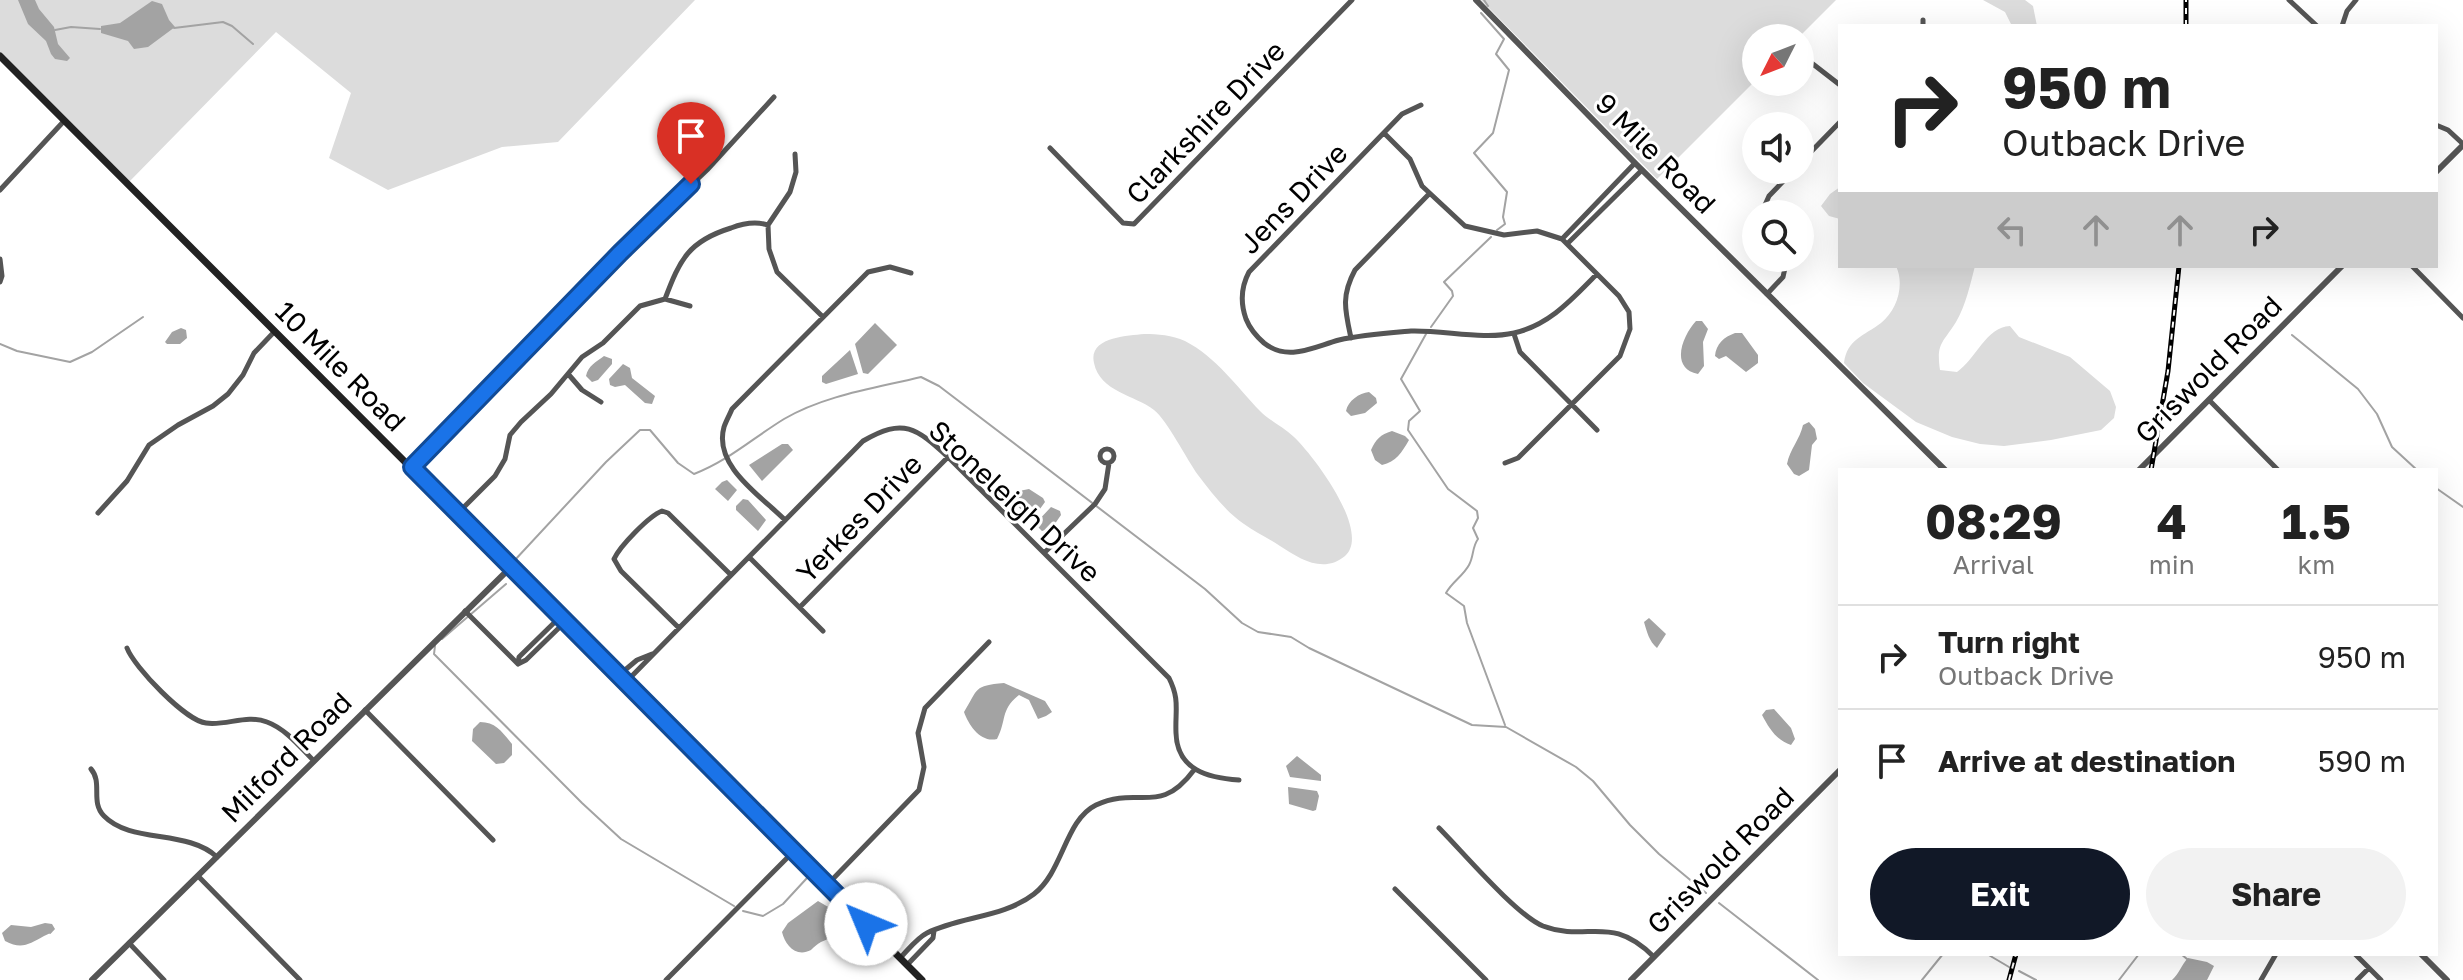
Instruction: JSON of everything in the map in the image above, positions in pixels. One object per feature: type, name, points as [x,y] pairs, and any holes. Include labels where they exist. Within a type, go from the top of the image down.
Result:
[{"type":"main road","name":"10 Mile Road","points":[[0,56],[922,980]]},
{"type":"street","name":"Clarkshire Drive","points":[[1050,148],[1123,223],[1134,224],[1352,0]]},
{"type":"street","name":"9 Mile Road","points":[[1476,0],[1635,163],[1943,468]]},
{"type":"street","points":[[2289,0],[2315,24]]},
{"type":"street","points":[[2343,24],[2347,11],[2356,0]]},
{"type":"street","points":[[1814,65],[1838,83]]},
{"type":"street","points":[[412,467],[620,253],[707,170],[774,97]]},
{"type":"street","name":"Jens Drive","points":[[1421,105],[1402,114],[1249,272],[1243,289],[1244,310],[1250,327],[1274,349],[1295,353],[1351,338],[1411,331],[1514,334]]},
{"type":"street","points":[[0,190],[64,121]]},
{"type":"street","points":[[1814,147],[1838,124]]},
{"type":"street","points":[[2438,126],[2448,130],[2463,145],[2438,170]]},
{"type":"street","points":[[1384,133],[1410,159],[1422,186],[1458,221],[1473,230],[1504,235],[1537,231],[1562,239],[1619,296],[1629,312],[1630,329],[1620,356],[1518,458],[1505,463]]},
{"type":"street","points":[[795,154],[796,172],[790,192],[768,225],[769,249],[777,272],[823,317]]},
{"type":"street","points":[[1562,239],[1635,163]]},
{"type":"street","points":[[1568,243],[1642,170]]},
{"type":"street","points":[[1767,200],[1781,184]]},
{"type":"street","points":[[1351,338],[1344,297],[1355,270],[1429,194]]},
{"type":"street","points":[[665,299],[687,253],[696,244],[706,237],[746,223],[768,225]]},
{"type":"street","points":[[0,259],[0,282]]},
{"type":"street","points":[[785,520],[731,468],[723,447],[723,428],[732,409],[868,272],[890,267],[911,273]]},
{"type":"street","name":"Griswold Road","points":[[2141,468],[2340,268]]},
{"type":"street","points":[[2414,268],[2463,318]]},
{"type":"street","points":[[1767,294],[1785,272]]},
{"type":"street","points":[[1597,274],[1558,313],[1514,334],[1520,352],[1597,430]]},
{"type":"street","points":[[458,513],[495,476],[505,459],[510,435],[569,375],[582,357],[603,343],[640,306],[665,299],[690,306]]},
{"type":"street","points":[[98,513],[127,481],[149,445],[227,395],[243,375],[254,353],[275,331]]},
{"type":"street","points":[[569,375],[582,390],[601,402]]},
{"type":"street","points":[[2209,400],[2276,468]]},
{"type":"street","name":"Stoneleigh Drive","points":[[626,682],[863,441],[880,431],[899,427],[920,432],[948,457],[1169,678],[1176,693],[1178,749],[1194,770]]},
{"type":"street","name":"Yerkes Drive","points":[[800,607],[948,457]]},
{"type":"street","points":[[1044,553],[1095,504],[1105,489],[1109,463]]},
{"type":"street","points":[[679,628],[621,571],[614,559],[653,516],[662,511],[668,513],[731,575]]},
{"type":"street","points":[[749,557],[823,631]]},
{"type":"street","name":"Milford Road","points":[[92,980],[511,567]]},
{"type":"street","points":[[465,611],[518,664],[526,660],[563,619]]},
{"type":"street","points":[[827,885],[919,790],[924,767],[918,733],[925,708],[989,642]]},
{"type":"street","points":[[127,648],[139,667],[195,720],[204,723],[258,719],[269,722],[285,732],[314,761]]},
{"type":"street","name":"Stoneleigh Drive","points":[[619,675],[637,660],[653,654]]},
{"type":"street","points":[[365,710],[493,840]]},
{"type":"street","points":[[91,769],[96,775],[97,806],[112,823],[199,845],[217,857]]},
{"type":"street","points":[[900,958],[925,934],[944,924],[1014,908],[1037,892],[1050,877],[1080,819],[1094,806],[1115,799],[1163,798],[1175,791],[1194,770],[1209,777],[1239,780]]},
{"type":"street","name":"Griswold Road","points":[[1631,980],[1838,772]]},
{"type":"street","points":[[1439,828],[1506,897],[1537,923],[1557,930],[1621,934],[1637,942],[1654,957]]},
{"type":"street","points":[[666,980],[794,851]]},
{"type":"street","points":[[198,876],[300,980]]},
{"type":"street","points":[[1395,889],[1486,980]]},
{"type":"street","points":[[907,965],[933,938],[934,931]]},
{"type":"street","points":[[129,943],[164,980]]},
{"type":"street","points":[[2261,980],[2275,956]]},
{"type":"street","points":[[2357,956],[2381,980]]},
{"type":"street","points":[[2423,956],[2447,980]]},
{"type":"street","points":[[2357,980],[2369,968]]},
{"type":"shaded area","points":[[0,0],[695,0],[558,142],[502,147],[388,190],[329,158],[351,93],[276,32],[129,182],[0,52]]},
{"type":"shaded area","points":[[18,0],[35,0],[54,27],[58,44],[70,58],[67,61],[55,59],[46,41],[28,24]]},
{"type":"shaded area","points":[[1481,0],[1836,0],[1812,24],[1742,24],[1742,94],[1657,179]]},
{"type":"shaded area","points":[[1983,0],[2025,0],[2033,6],[2037,24],[2011,24],[2005,12]]},
{"type":"shaded area","points":[[152,1],[162,4],[175,27],[148,47],[134,49],[128,41],[101,33],[101,26],[120,23]]},
{"type":"shaded area","points":[[1838,188],[1838,218],[1829,216],[1821,206]]},
{"type":"shaded area","points":[[1897,268],[1974,268],[1962,309],[1940,348],[1940,370],[1957,372],[1994,332],[2010,326],[2019,337],[2070,357],[2110,391],[2116,407],[2114,418],[2101,430],[2004,446],[1952,437],[1916,422],[1863,383],[1844,363],[1853,343],[1887,318],[1898,297]]},
{"type":"shaded area","points":[[1696,321],[1702,321],[1708,329],[1703,342],[1704,366],[1698,374],[1689,371],[1681,358],[1683,342]]},
{"type":"shaded area","points":[[875,323],[897,345],[868,374],[863,373],[855,344]]},
{"type":"shaded area","points":[[181,328],[186,330],[187,338],[180,344],[165,342],[172,332]]},
{"type":"shaded area","points":[[1735,333],[1742,333],[1758,355],[1758,363],[1746,372],[1726,356],[1719,359],[1715,356],[1721,342]]},
{"type":"shaded area","points":[[1144,334],[1175,337],[1196,348],[1216,364],[1260,411],[1303,446],[1326,476],[1346,513],[1351,545],[1345,556],[1328,564],[1312,563],[1237,519],[1193,468],[1159,415],[1103,380],[1094,363],[1097,348],[1110,340]]},
{"type":"shaded area","points":[[850,350],[858,374],[826,384],[822,382],[822,376]]},
{"type":"shaded area","points":[[604,356],[612,359],[612,364],[598,380],[592,382],[587,373]]},
{"type":"shaded area","points":[[623,364],[630,368],[632,378],[655,396],[652,404],[645,403],[625,385],[610,385],[609,379]]},
{"type":"shaded area","points":[[1369,392],[1377,403],[1365,413],[1351,416],[1346,411],[1349,404]]},
{"type":"shaded area","points":[[1809,422],[1815,429],[1817,439],[1812,445],[1809,470],[1799,476],[1787,464],[1803,425]]},
{"type":"shaded area","points":[[1392,431],[1409,440],[1395,459],[1382,465],[1375,460],[1371,450],[1379,438]]},
{"type":"shaded area","points":[[782,444],[788,444],[793,450],[762,481],[749,465]]},
{"type":"shaded area","points":[[727,480],[737,490],[728,501],[715,489]]},
{"type":"shaded area","points":[[1029,489],[1045,502],[1037,513],[1029,517],[1012,501],[1019,491]]},
{"type":"shaded area","points":[[743,499],[748,500],[766,520],[758,531],[736,510]]},
{"type":"shaded area","points":[[1051,507],[1060,511],[1061,515],[1052,528],[1042,531],[1035,524]]},
{"type":"shaded area","points":[[1649,618],[1666,634],[1657,648],[1644,622]]},
{"type":"shaded area","points":[[1004,683],[1045,701],[1052,712],[1038,719],[1029,700],[1019,695],[1006,711],[997,739],[991,740],[972,728],[964,712],[982,687]]},
{"type":"shaded area","points":[[1774,709],[1791,728],[1795,739],[1791,745],[1777,737],[1762,715],[1766,710]]},
{"type":"shaded area","points":[[480,722],[495,726],[512,744],[512,755],[504,763],[496,764],[472,741],[473,729]]},
{"type":"shaded area","points":[[1297,756],[1321,775],[1321,781],[1290,777],[1286,766]]},
{"type":"shaded area","points":[[1288,787],[1317,791],[1316,810],[1289,804]]},
{"type":"shaded area","points":[[818,901],[835,911],[843,926],[834,936],[811,950],[796,951],[789,946],[782,932],[788,923]]},
{"type":"shaded area","points":[[52,924],[55,929],[25,945],[5,941],[2,933],[11,925],[31,927]]},
{"type":"shaded area","points":[[2188,958],[2214,966],[2207,980],[2172,980]]},
{"type":"waterway","points":[[1484,0],[1488,6]]},
{"type":"waterway","points":[[1481,13],[1504,39],[1496,54],[1509,70],[1493,133],[1474,153],[1507,192],[1503,217],[1505,224],[1497,230]]},
{"type":"waterway","points":[[174,28],[223,22],[253,44]]},
{"type":"waterway","points":[[55,30],[71,27],[100,29]]},
{"type":"waterway","points":[[1431,327],[1453,296],[1444,282],[1491,237]]},
{"type":"waterway","points":[[0,344],[17,351],[70,362],[92,352],[143,317]]},
{"type":"waterway","points":[[1426,334],[1401,379],[1420,411],[1409,421],[1408,430],[1448,489],[1477,511],[1478,518],[1473,528],[1478,539],[1471,562],[1446,593],[1464,606],[1467,623],[1505,725]]},
{"type":"waterway","points":[[2292,335],[2358,389],[2377,414],[2392,447],[2415,468]]},
{"type":"waterway","points":[[514,561],[640,430],[650,430],[678,463],[694,474],[718,463],[784,419],[816,404],[921,377],[939,386],[1205,589],[1242,623],[1258,632],[1291,637],[1472,725],[1506,727],[1576,767],[1593,781],[1659,854],[1706,893]]},
{"type":"waterway","points":[[2438,489],[2463,507]]},
{"type":"waterway","points":[[442,639],[506,584]]},
{"type":"waterway","points":[[435,646],[434,654],[621,839],[734,906]]},
{"type":"waterway","points":[[743,911],[763,916],[783,904],[807,878]]},
{"type":"waterway","points":[[1719,903],[1818,980]]},
{"type":"waterway","points":[[1922,980],[1941,956]]},
{"type":"waterway","points":[[1990,956],[2009,967]]},
{"type":"waterway","points":[[2119,980],[2137,956]]},
{"type":"waterway","points":[[2183,956],[2187,959]]},
{"type":"waterway","points":[[2019,971],[2036,980]]},
{"type":"railway","points":[[2186,0],[2186,24]]},
{"type":"railway","points":[[2151,468],[2168,371],[2179,268]]},
{"type":"railway","points":[[2009,980],[2015,956]]},
{"type":"route","points":[[691,184],[412,467],[866,924]]}]
